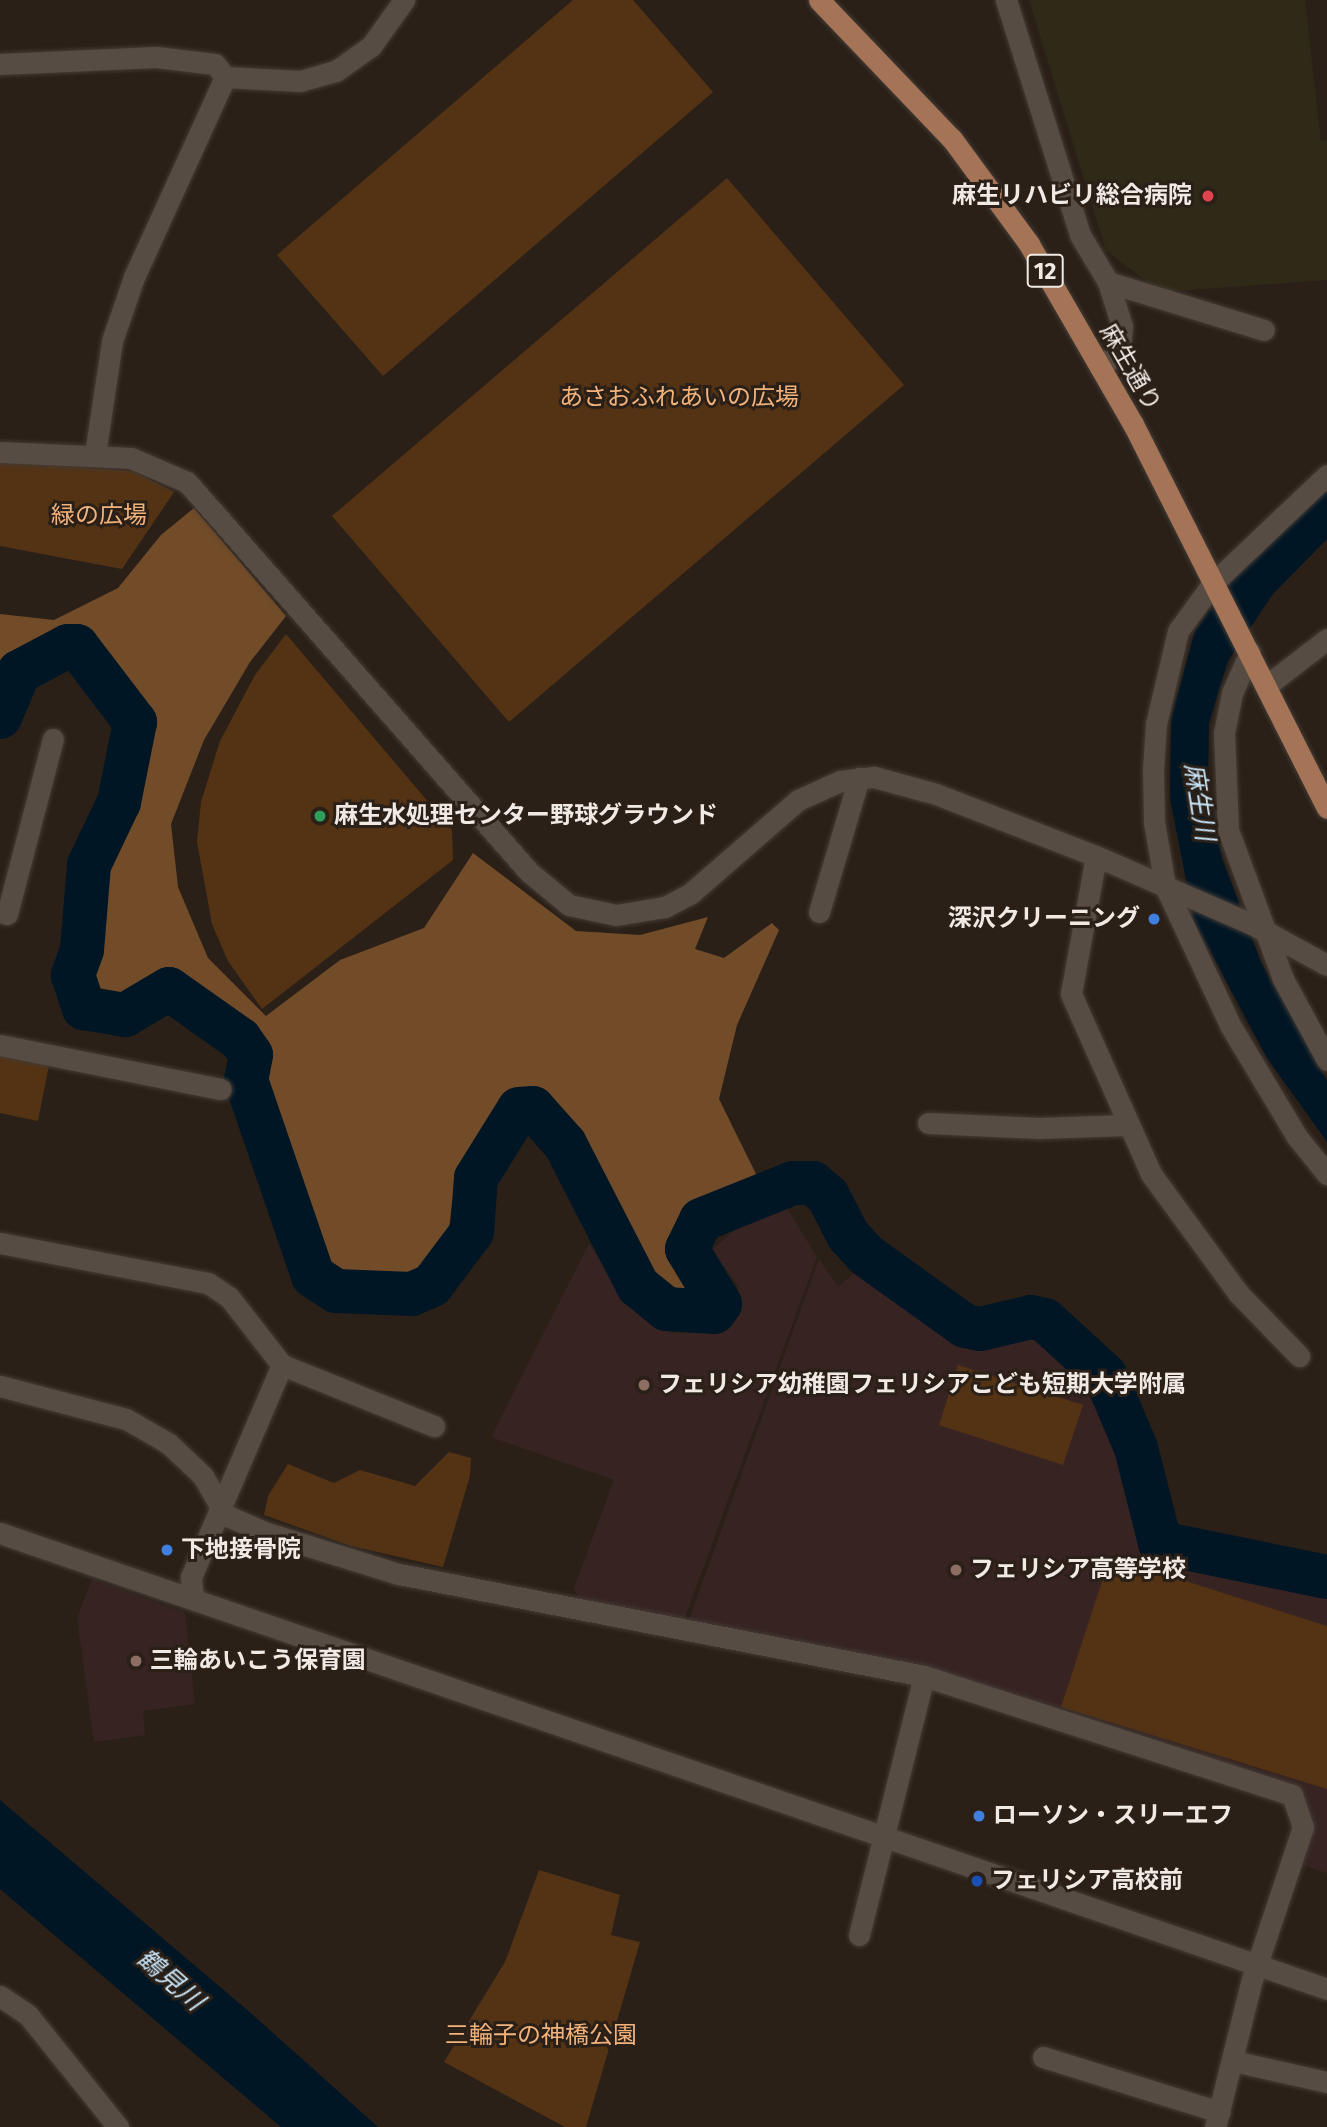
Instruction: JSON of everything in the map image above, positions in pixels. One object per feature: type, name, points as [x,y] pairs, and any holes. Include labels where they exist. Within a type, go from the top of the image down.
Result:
[{"type":"main road","name":"麻生通り","points":[[819,0],[952,139],[993,190],[1100,367],[1250,652],[1327,808]]},
{"type":"street","points":[[0,64],[156,57],[215,64],[225,77],[300,81],[336,71],[371,46],[404,0]]},
{"type":"street","points":[[1006,0],[1080,235],[1108,282],[1122,326],[1120,351],[1100,367]]},
{"type":"street","points":[[95,454],[112,341],[134,277],[225,77]]},
{"type":"street","points":[[1108,282],[1264,330]]},
{"type":"street","points":[[0,452],[95,454],[150,464],[194,489],[529,872],[569,905],[616,915],[665,907],[691,893],[798,800],[820,787],[859,778],[936,794],[1096,856],[1257,926],[1327,965]]},
{"type":"street","points":[[1327,475],[1213,583],[1178,631],[1156,724],[1154,822],[1175,890],[1230,1024],[1297,1137],[1327,1174]]},
{"type":"street","points":[[1266,686],[1327,639]]},
{"type":"street","points":[[1250,652],[1232,693],[1222,766],[1231,840],[1257,926],[1327,1060]]},
{"type":"street","points":[[0,912],[7,914],[53,739]]},
{"type":"street","points":[[819,912],[859,778]]},
{"type":"street","points":[[1096,856],[1071,994],[1150,1174],[1238,1293],[1299,1356]]},
{"type":"street","points":[[0,1045],[221,1088]]},
{"type":"street","points":[[928,1122],[1039,1128],[1127,1125]]},
{"type":"street","points":[[0,1243],[208,1283],[229,1297],[282,1365],[434,1426]]},
{"type":"street","points":[[193,1597],[191,1577],[282,1365]]},
{"type":"street","points":[[0,1386],[126,1419],[168,1443],[221,1503],[225,1514],[267,1533],[399,1574],[924,1676],[1292,1795],[1303,1828],[1259,1962],[1218,2119],[1043,2057]]},
{"type":"street","points":[[0,1533],[884,1833],[1259,1962],[1327,1989]]},
{"type":"street","points":[[859,1935],[924,1676]]},
{"type":"street","points":[[0,1996],[28,2015],[118,2127]]},
{"type":"street","points":[[1233,2061],[1327,2082]]},
{"type":"shaded area","name":"麻生リハビリ総合病院","points":[[1029,0],[1305,0],[1321,141],[1327,140],[1327,280],[1162,292],[1106,251]]},
{"type":"shaded area","points":[[194,508],[286,616],[250,662],[204,740],[171,824],[178,887],[208,958],[266,1016],[340,960],[424,928],[473,853],[576,931],[640,935],[708,917],[695,949],[724,958],[772,923],[779,930],[737,1025],[719,1099],[758,1178],[701,1203],[677,1231],[680,1264],[708,1297],[687,1304],[656,1296],[630,1251],[633,1229],[614,1224],[588,1201],[559,1120],[546,1098],[519,1090],[474,1142],[452,1203],[448,1238],[428,1269],[413,1282],[375,1285],[321,1274],[291,1238],[273,1197],[268,1121],[272,1104],[255,1086],[261,1052],[161,985],[131,1007],[97,999],[91,973],[99,871],[128,800],[137,719],[84,653],[81,632],[20,658],[0,683],[0,614],[54,620],[118,588],[161,535]]},
{"type":"shaded area","name":"フェリシア幼稚園フェリシアこども短期大学附属","points":[[786,1207],[817,1257],[684,1620],[580,1601],[574,1588],[614,1480],[491,1437],[589,1244],[633,1307],[672,1333],[722,1333],[734,1317],[739,1287],[712,1250],[744,1222]]},
{"type":"shaded area","name":"フェリシア高等学校","points":[[819,1259],[838,1287],[854,1273],[961,1344],[1028,1335],[1048,1352],[1080,1382],[1095,1406],[1123,1467],[1140,1547],[1161,1559],[1327,1598],[1327,1873],[1300,1864],[1311,1831],[1308,1807],[1292,1785],[689,1620]]},
{"type":"shaded area","name":"三輪あいこう保育園","points":[[92,1579],[185,1613],[195,1704],[143,1711],[145,1735],[94,1742],[77,1618]]},
{"type":"green space","points":[[573,0],[633,0],[713,92],[383,376],[277,255]]},
{"type":"green space","name":"あさおふれあいの広場","points":[[727,178],[904,385],[509,722],[332,516]]},
{"type":"green space","name":"緑の広場","points":[[0,462],[133,471],[174,492],[122,569],[0,546]]},
{"type":"green space","name":"麻生水処理センター野球グラウンド","points":[[286,634],[452,830],[453,860],[262,1009],[228,961],[212,924],[197,842],[201,802],[220,741],[255,675]]},
{"type":"green space","points":[[0,1055],[49,1065],[38,1121],[0,1113]]},
{"type":"green space","points":[[958,1365],[1083,1405],[1063,1465],[939,1425]]},
{"type":"green space","points":[[449,1452],[471,1458],[470,1476],[443,1567],[351,1546],[264,1515],[268,1496],[288,1464],[334,1483],[360,1470],[415,1486]]},
{"type":"green space","points":[[1110,1557],[1327,1626],[1327,1789],[1061,1707]]},
{"type":"green space","name":"三輪子の神橋公園","points":[[539,1870],[620,1895],[611,1935],[640,1942],[586,2127],[565,2127],[444,2062],[505,1962]]},
{"type":"water","name":"麻生川","points":[[1327,487],[1327,539],[1273,594],[1228,661],[1209,723],[1208,791],[1222,858],[1261,962],[1327,1081],[1327,1142],[1267,1058],[1194,921],[1170,799],[1171,718],[1195,631],[1229,582]]},
{"type":"water","name":"鶴見川","points":[[0,1800],[253,2015],[378,2127],[281,2127],[0,1889]]},
{"type":"waterway","points":[[0,717],[19,672],[68,646],[77,646],[135,722],[119,802],[89,865],[82,950],[73,975],[84,1008],[125,1015],[169,989],[240,1039],[251,1055],[246,1080],[313,1276],[336,1291],[412,1294],[432,1285],[472,1232],[476,1178],[519,1109],[533,1108],[565,1144],[638,1286],[666,1309],[714,1312],[720,1304],[687,1249],[701,1220],[793,1183],[813,1183],[828,1196],[848,1235],[866,1255],[965,1326],[980,1329],[1031,1317],[1045,1320],[1105,1375],[1136,1448],[1160,1543],[1327,1577]]},
{"type":"place","name":"麻生リハビリ総合病院","points":[[1208,196]]},
{"type":"place","name":"麻生水処理センター野球グラウンド","points":[[320,816]]},
{"type":"place","name":"深沢クリーニング","points":[[1154,919]]},
{"type":"place","name":"フェリシア幼稚園フェリシアこども短期大学附属","points":[[644,1385]]},
{"type":"place","name":"下地接骨院","points":[[167,1550]]},
{"type":"place","name":"フェリシア高等学校","points":[[956,1570]]},
{"type":"place","name":"三輪あいこう保育園","points":[[136,1661]]},
{"type":"place","name":"ローソン・スリーエフ","points":[[979,1816]]},
{"type":"place","name":"フェリシア高校前","points":[[977,1881]]}]
